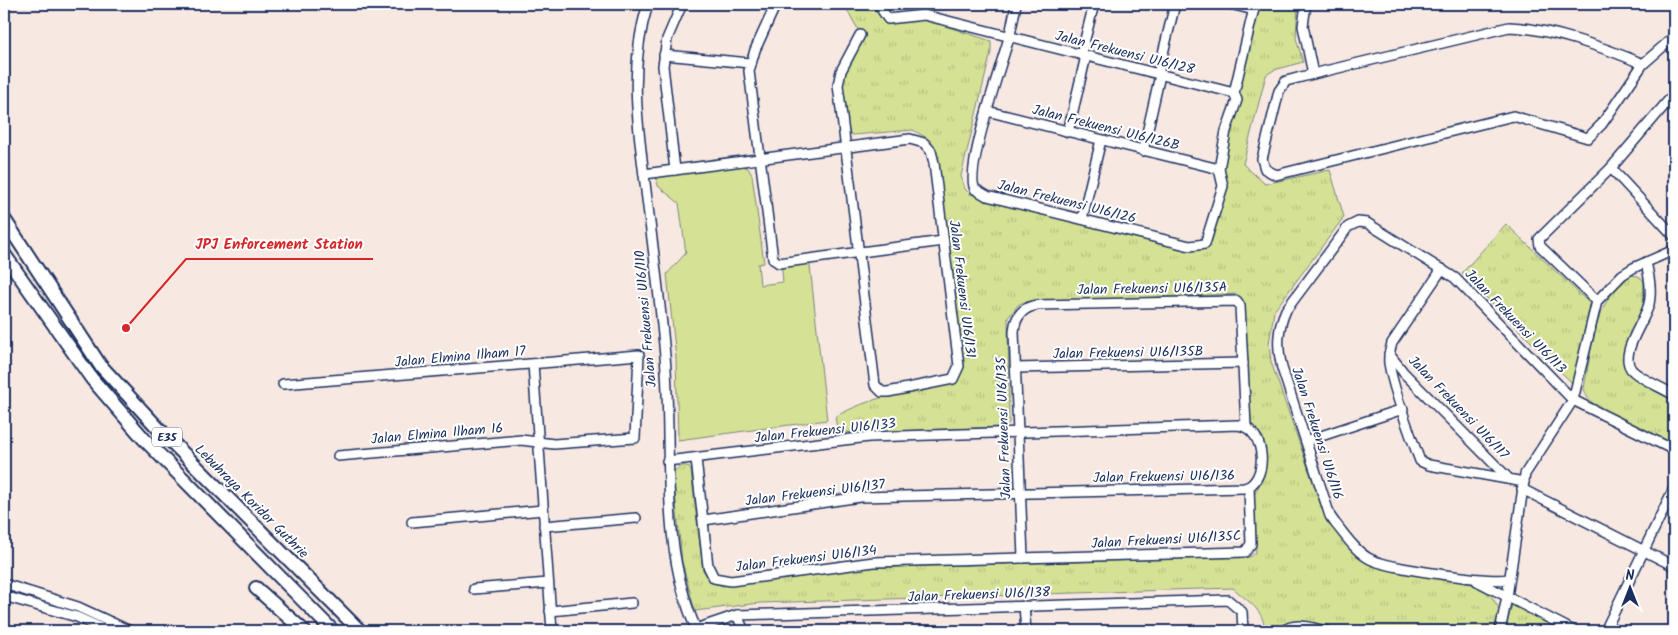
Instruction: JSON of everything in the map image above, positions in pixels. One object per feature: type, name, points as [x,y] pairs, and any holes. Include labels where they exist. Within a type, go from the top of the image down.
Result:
[{"type":"highway","name":"Lebuhraya Koridor Guthrie","points":[[4,219],[100,365],[165,435],[360,631]]},
{"type":"highway","name":"E35","points":[[4,254],[92,379],[131,424],[192,489],[333,631]]},
{"type":"highway","points":[[256,588],[304,631]]},
{"type":"street","name":"Jalan Frekuensi U16/110","points":[[648,4],[639,38],[635,71],[644,174],[665,357],[667,461],[674,548],[684,598],[697,630]]},
{"type":"street","points":[[675,170],[663,82],[664,55],[667,39],[682,4]]},
{"type":"street","points":[[776,4],[750,63],[759,159],[775,261],[779,263],[943,241]]},
{"type":"street","name":"Jalan Frekuensi U16/128","points":[[878,4],[888,19],[924,15],[1234,93]]},
{"type":"street","name":"Jalan Frekuensi U16/126","points":[[1016,4],[1009,36],[996,74],[972,178],[975,189],[987,196],[1190,246],[1201,246],[1208,240],[1223,186],[1219,169]]},
{"type":"street","points":[[1068,132],[1094,4]]},
{"type":"street","points":[[1143,151],[1175,4]]},
{"type":"street","points":[[1219,169],[1226,131],[1237,100],[1234,93],[1254,7],[1230,4]]},
{"type":"street","points":[[1306,4],[1304,26],[1314,74]]},
{"type":"street","points":[[1643,64],[1625,56],[1531,28],[1509,27],[1314,74],[1286,82],[1279,91],[1262,159],[1265,169],[1276,175],[1513,116],[1588,138],[1602,124],[1643,64],[1674,37]]},
{"type":"street","points":[[845,148],[838,78],[860,34]]},
{"type":"street","points":[[664,55],[750,63]]},
{"type":"street","points":[[1674,94],[1611,168],[1538,241],[1540,246],[1597,301],[1622,275],[1674,250]]},
{"type":"street","name":"Jalan Frekuensi U16/126B","points":[[987,111],[1219,169]]},
{"type":"street","name":"Jalan Frekuensi U16/131","points":[[644,174],[910,139],[924,143],[932,155],[958,372],[953,379],[947,382],[888,392],[878,389],[875,385],[845,148]]},
{"type":"street","points":[[1082,219],[1101,140]]},
{"type":"street","points":[[1611,168],[1674,236]]},
{"type":"street","name":"Jalan Frekuensi U16/113","points":[[1358,222],[1368,223],[1455,278],[1573,400]]},
{"type":"street","name":"Jalan Frekuensi U16/116","points":[[1358,222],[1348,227],[1286,310],[1280,322],[1278,345],[1280,358],[1330,516],[1365,556],[1378,562],[1475,579]]},
{"type":"street","points":[[1646,262],[1650,294],[1649,306],[1629,351],[1629,363],[1635,373],[1674,395]]},
{"type":"street","name":"Jalan Frekuensi U16/117","points":[[1442,269],[1392,344],[1388,362],[1420,461],[1429,465],[1510,480],[1674,566]]},
{"type":"street","name":"Jalan Frekuensi U16/135A","points":[[1032,306],[1235,300],[1239,302],[1246,426]]},
{"type":"street","name":"Jalan Frekuensi U16/113","points":[[1500,631],[1507,597],[1523,486],[1530,465],[1573,400],[1597,301]]},
{"type":"street","name":"Jalan Frekuensi U16/135","points":[[1023,558],[1016,431],[1014,325],[1020,313],[1032,306]]},
{"type":"street","name":"Jalan Frekuensi U16/117","points":[[1389,354],[1404,373],[1510,480]]},
{"type":"street","name":"Jalan Elmina Ilham 17","points":[[283,384],[639,355],[635,438]]},
{"type":"street","name":"Jalan Frekuensi U16/135B","points":[[1015,368],[1242,363]]},
{"type":"street","points":[[533,364],[552,631]]},
{"type":"street","points":[[1573,400],[1674,450]]},
{"type":"street","points":[[1306,441],[1403,409]]},
{"type":"street","points":[[1016,431],[1246,426]]},
{"type":"street","name":"Jalan Frekuensi U16/136","points":[[1019,493],[1249,487],[1256,481],[1260,471],[1259,448],[1256,435],[1246,426]]},
{"type":"street","name":"Jalan Frekuensi U16/133","points":[[667,461],[696,459],[854,438],[1016,431]]},
{"type":"street","name":"Jalan Elmina Ilham 16","points":[[338,456],[521,440],[554,444],[635,438]]},
{"type":"street","name":"Jalan Frekuensi U16/134","points":[[696,459],[708,566],[714,578],[720,580],[731,581],[859,563],[1023,558]]},
{"type":"street","name":"Jalan Frekuensi U16/135C","points":[[1023,558],[1245,552],[1251,544],[1249,487]]},
{"type":"street","points":[[1605,631],[1674,488]]},
{"type":"street","name":"Jalan Frekuensi U16/137","points":[[704,520],[860,498],[1019,493]]},
{"type":"street","points":[[412,522],[543,510]]},
{"type":"street","points":[[544,526],[636,518]]},
{"type":"street","points":[[1475,579],[1500,581],[1509,579]]},
{"type":"street","points":[[1475,579],[1574,631]]},
{"type":"street","points":[[474,589],[548,583]]},
{"type":"street","points":[[4,584],[78,607],[130,631]]},
{"type":"street","points":[[4,596],[77,617],[108,631]]},
{"type":"street","name":"Jalan Frekuensi U16/138","points":[[697,630],[737,615],[1228,600],[1242,612],[1243,631]]},
{"type":"street","points":[[550,611],[632,604]]},
{"type":"street","points":[[1024,606],[1026,631]]},
{"type":"street","points":[[737,615],[744,631]]},
{"type":"street","points":[[1284,631],[1296,626],[1327,631]]},
{"type":"green space","points":[[844,4],[874,4],[886,25],[917,19],[927,20],[991,41],[991,52],[961,176],[965,189],[970,194],[1190,251],[1199,249],[1212,240],[1226,190],[1219,169],[1258,4],[1298,4],[1296,38],[1303,62],[1274,70],[1266,75],[1243,164],[1265,184],[1330,170],[1344,217],[1274,311],[1269,344],[1271,362],[1327,522],[1370,564],[1470,583],[1490,594],[1500,610],[1493,631],[1363,631],[1287,623],[1278,631],[1264,631],[1262,618],[1254,606],[1233,588],[760,603],[695,611],[682,562],[673,473],[682,466],[689,467],[691,471],[703,570],[711,582],[723,586],[862,568],[1250,557],[1256,552],[1254,495],[1264,476],[1263,437],[1251,423],[1249,416],[1244,302],[1237,294],[1024,302],[1018,305],[1008,318],[1009,423],[1001,427],[838,433],[835,417],[861,404],[902,392],[945,385],[958,368],[931,147],[927,138],[913,130],[853,135],[848,133],[836,86],[861,35]]},
{"type":"green space","points":[[740,165],[748,168],[752,175],[764,263],[758,264],[760,285],[783,282],[781,261],[809,257],[827,420],[678,440],[676,358],[667,274],[686,253],[679,203],[658,186],[656,176]]},
{"type":"green space","points":[[1506,224],[1590,304],[1577,371],[1572,383],[1462,273]]},
{"type":"green space","points":[[1630,275],[1638,276],[1644,281],[1643,306],[1622,358],[1628,374],[1674,401],[1674,446],[1597,406],[1588,398],[1584,388],[1596,326],[1602,311],[1618,285]]},
{"type":"green space","points":[[1512,605],[1514,605],[1565,631],[1505,631]]},
{"type":"place","name":"JPJ Enforcement Station","points":[[126,328]]}]
